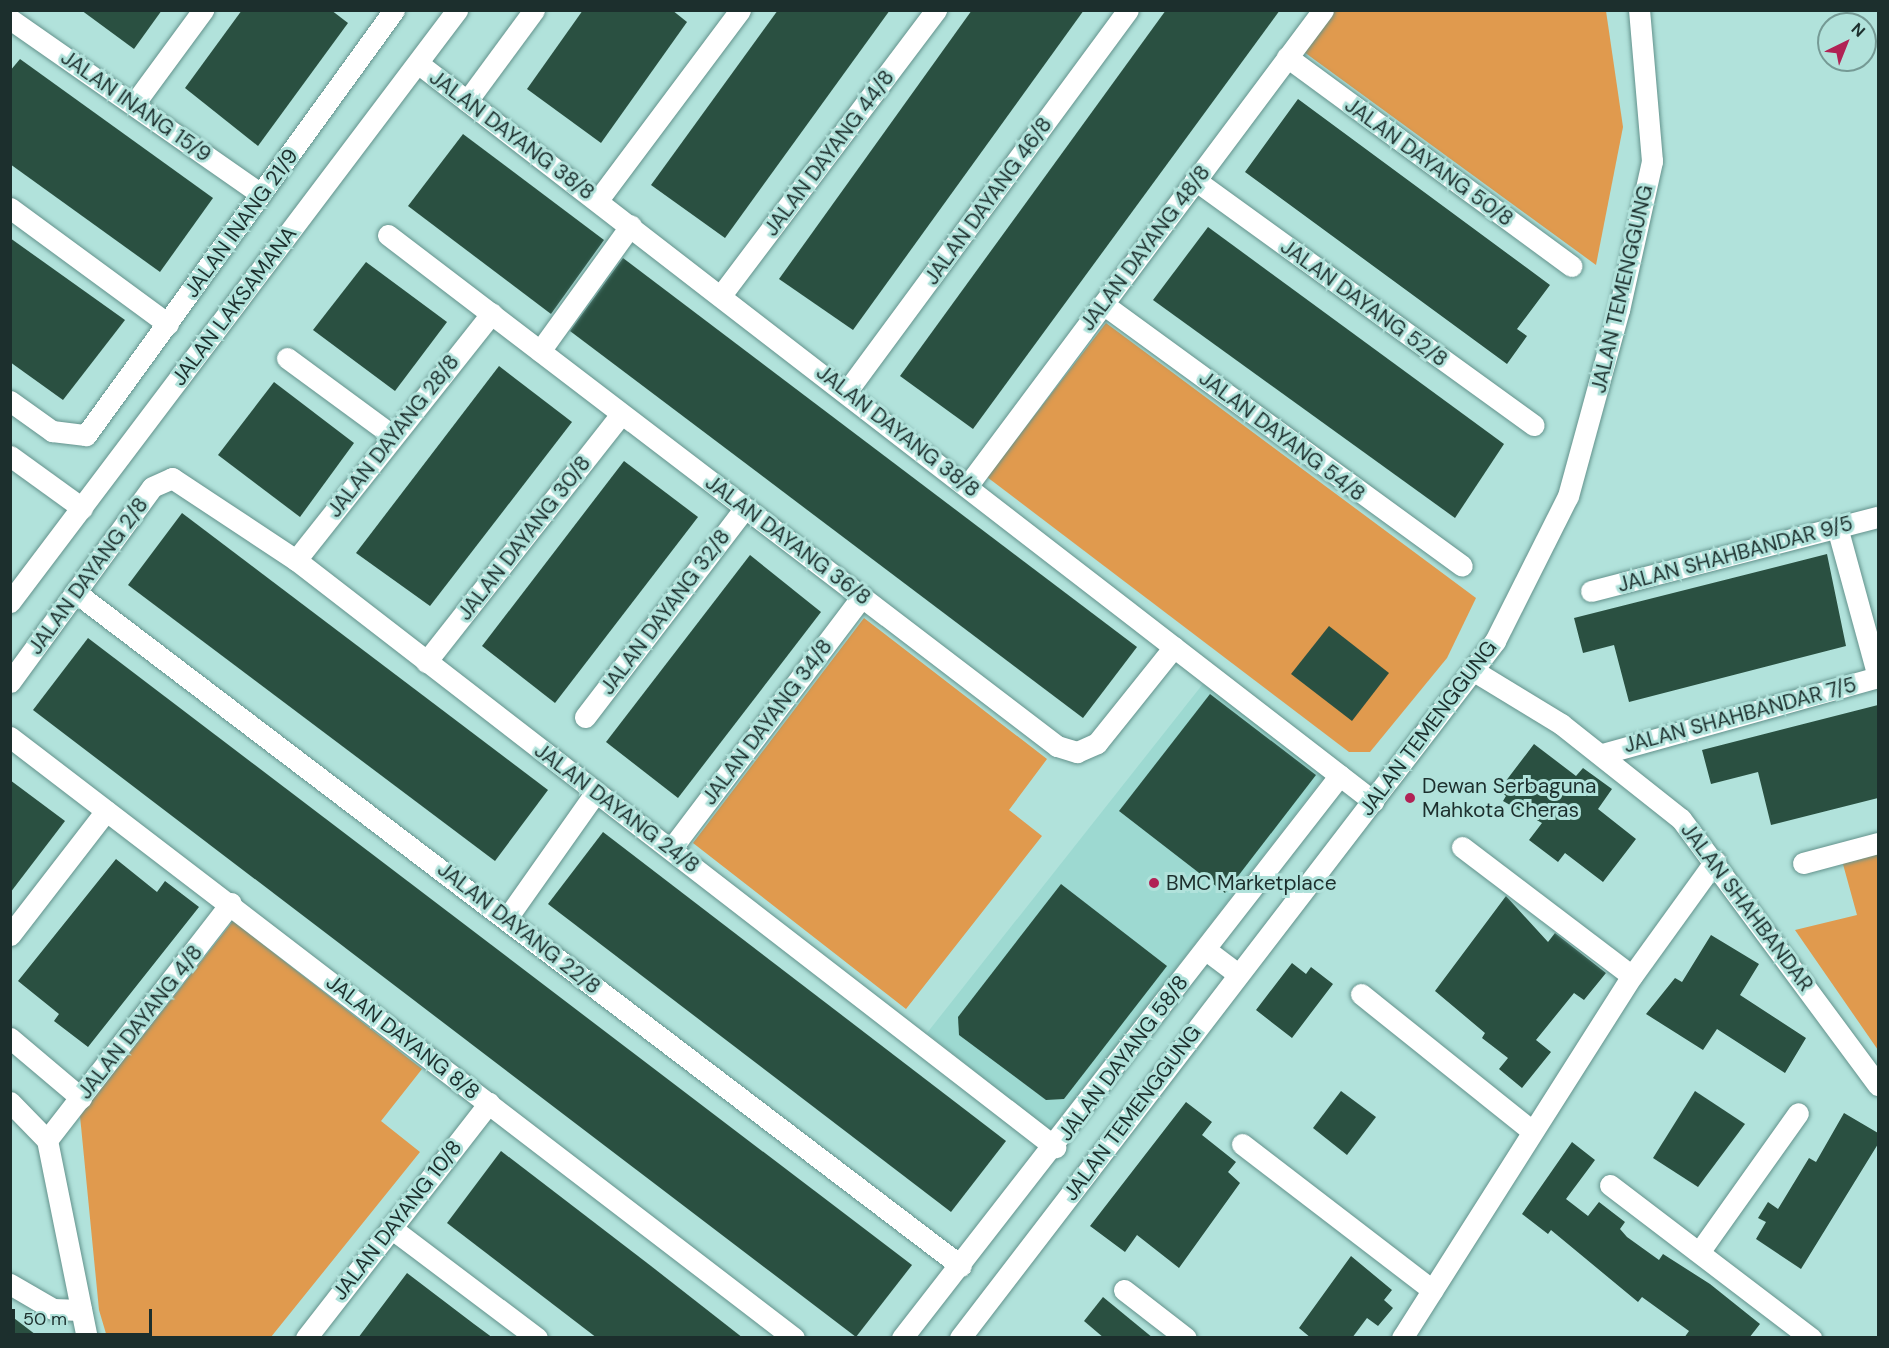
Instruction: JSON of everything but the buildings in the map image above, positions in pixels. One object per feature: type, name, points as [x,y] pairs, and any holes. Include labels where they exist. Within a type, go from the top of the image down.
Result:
[{"type":"street","points":[[134,104],[203,10]]},
{"type":"street","name":"JALAN INANG 21/9","points":[[10,401],[52,431],[86,435],[394,10]]},
{"type":"street","name":"JALAN LAKSAMANA","points":[[10,602],[458,10]]},
{"type":"street","points":[[467,101],[534,10]]},
{"type":"street","points":[[598,200],[740,10]]},
{"type":"street","name":"JALAN DAYANG 44/8","points":[[722,294],[936,10]]},
{"type":"street","name":"JALAN DAYANG 46/8","points":[[847,391],[1128,10]]},
{"type":"street","name":"JALAN DAYANG 48/8","points":[[968,485],[1323,10]]},
{"type":"street","name":"JALAN TEMENGGUNG","points":[[960,1338],[1495,641],[1568,496],[1593,418],[1652,161],[1639,10]]},
{"type":"street","name":"JALAN INANG 15/9","points":[[10,19],[261,194]]},
{"type":"street","name":"JALAN DAYANG 50/8","points":[[1287,57],[1571,266]]},
{"type":"street","name":"JALAN DAYANG 38/8","points":[[419,64],[722,294],[1373,801]]},
{"type":"street","name":"JALAN DAYANG 52/8","points":[[1196,180],[1534,425]]},
{"type":"street","points":[[10,208],[168,324]]},
{"type":"street","points":[[540,351],[631,225]]},
{"type":"street","name":"JALAN DAYANG 36/8","points":[[388,234],[1057,746],[1077,752],[1097,742],[1174,647]]},
{"type":"street","name":"JALAN DAYANG 54/8","points":[[1103,304],[1462,566]]},
{"type":"street","name":"JALAN DAYANG 28/8","points":[[296,560],[492,313]]},
{"type":"street","points":[[287,358],[393,436]]},
{"type":"street","name":"JALAN DAYANG 30/8","points":[[426,662],[621,414]]},
{"type":"street","points":[[10,456],[82,508]]},
{"type":"street","name":"JALAN DAYANG 24/8","points":[[172,478],[296,560],[1055,1147]]},
{"type":"street","name":"JALAN DAYANG 2/8","points":[[10,682],[152,487],[172,478]]},
{"type":"street","name":"JALAN DAYANG 32/8","points":[[585,717],[745,508]]},
{"type":"street","name":"JALAN SHAHBANDAR 9/5","points":[[1591,591],[1878,517]]},
{"type":"street","points":[[1837,527],[1878,677]]},
{"type":"street","name":"JALAN DAYANG 22/8","points":[[75,592],[507,918],[961,1266]]},
{"type":"street","name":"JALAN DAYANG 34/8","points":[[672,849],[862,596]]},
{"type":"street","name":"JALAN SHAHBANDAR","points":[[1474,671],[1602,754],[1681,819],[1715,861],[1878,1085]]},
{"type":"street","name":"JALAN SHAHBANDAR 7/5","points":[[1602,754],[1878,677]]},
{"type":"street","name":"JALAN DAYANG 8/8","points":[[10,737],[231,903],[794,1338]]},
{"type":"street","name":"JALAN DAYANG 58/8","points":[[902,1338],[1055,1147],[1340,775]]},
{"type":"street","points":[[507,918],[596,792]]},
{"type":"street","points":[[10,935],[106,811]]},
{"type":"street","points":[[1803,863],[1878,843]]},
{"type":"street","points":[[1462,847],[1632,976]]},
{"type":"street","points":[[1402,1338],[1632,976],[1715,861]]},
{"type":"street","name":"JALAN DAYANG 4/8","points":[[47,1140],[231,903]]},
{"type":"street","points":[[1206,950],[1238,974]]},
{"type":"street","points":[[1361,994],[1532,1131]]},
{"type":"street","points":[[10,1038],[81,1098]]},
{"type":"street","points":[[10,1102],[47,1140],[87,1338]]},
{"type":"street","name":"JALAN DAYANG 10/8","points":[[306,1338],[489,1103]]},
{"type":"street","points":[[1700,1251],[1798,1113]]},
{"type":"street","points":[[1242,1144],[1432,1290]]},
{"type":"street","points":[[1610,1185],[1700,1251],[1811,1338]]},
{"type":"street","points":[[392,1228],[537,1338]]},
{"type":"street","points":[[10,1284],[53,1309],[81,1310]]},
{"type":"street","points":[[1124,1290],[1186,1338]]},
{"type":"shaded area","points":[[1334,11],[1606,11],[1623,127],[1596,265],[1304,52]]},
{"type":"shaded area","points":[[1106,323],[1476,598],[1447,658],[1370,752],[1349,752],[987,477]]},
{"type":"shaded area","points":[[864,618],[1047,759],[1009,810],[1042,836],[906,1009],[693,843]]},
{"type":"shaded area","points":[[1206,680],[1327,773],[1050,1131],[927,1033]]},
{"type":"shaded area","points":[[1878,847],[1878,1050],[1795,930],[1857,915],[1841,857]]},
{"type":"shaded area","points":[[233,921],[422,1069],[381,1121],[420,1152],[271,1337],[107,1337],[99,1310],[80,1116]]},
{"type":"place","name":"Dewan Serbaguna Mahkota Cheras","points":[[1410,798]]},
{"type":"place","name":"BMC Marketplace","points":[[1154,883]]}]
